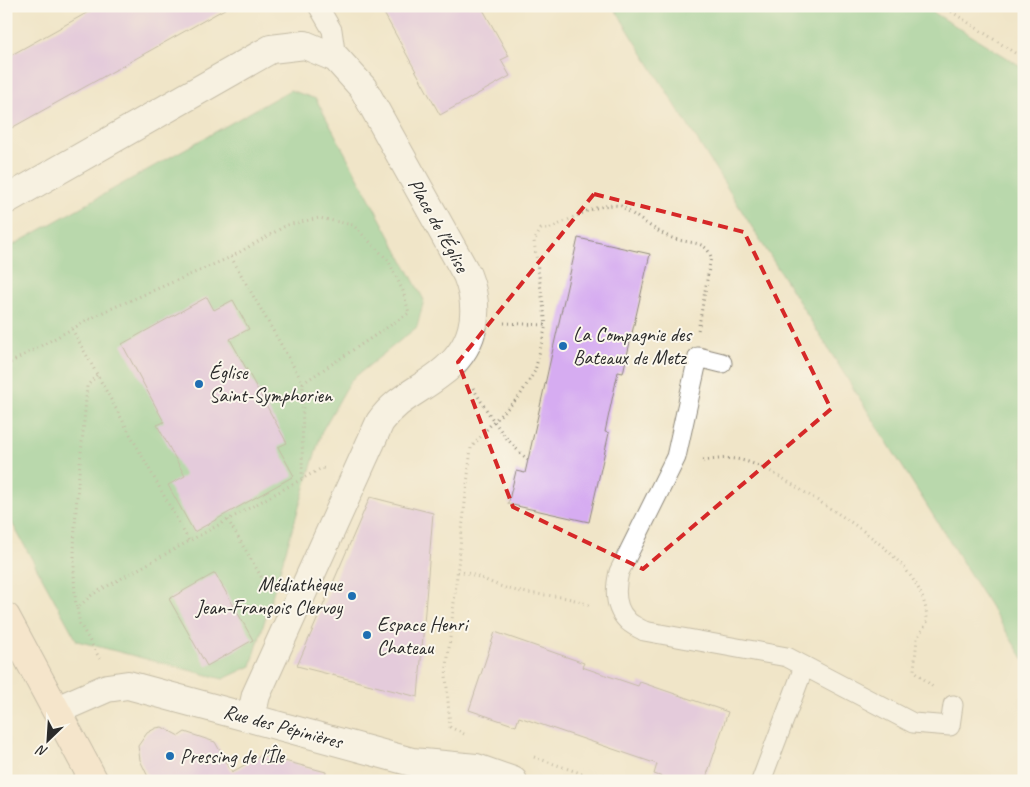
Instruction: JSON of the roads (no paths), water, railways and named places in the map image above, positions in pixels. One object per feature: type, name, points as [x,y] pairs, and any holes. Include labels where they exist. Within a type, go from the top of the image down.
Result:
[{"type":"main road","points":[[6,617],[94,781]]},
{"type":"street","name":"Place de l'Église","points":[[6,200],[271,49],[305,45],[336,58],[364,88],[467,275],[475,295],[474,321],[467,343],[455,361],[440,374],[390,408],[380,422],[256,695],[251,717]]},
{"type":"street","name":"Rue des Pépinières","points":[[57,710],[107,688],[128,685],[412,762],[476,768],[512,781]]},
{"type":"lane","points":[[318,6],[332,30],[336,58]]},
{"type":"lane","points":[[722,362],[698,357],[676,457],[619,572],[614,588],[618,604],[627,620],[644,631],[787,657],[913,723],[950,726],[953,705]]},
{"type":"lane","points":[[761,781],[804,667]]},
{"type":"place","name":"La Compagnie des Bateaux de Metz","points":[[563,346]]},
{"type":"place","name":"Église Saint-Symphorien","points":[[199,384]]},
{"type":"place","name":"Médiathèque Jean-François Clervoy","points":[[352,596]]},
{"type":"place","name":"Espace Henri Chateau","points":[[367,635]]},
{"type":"place","name":"Pressing de l'Île","points":[[170,756]]}]
